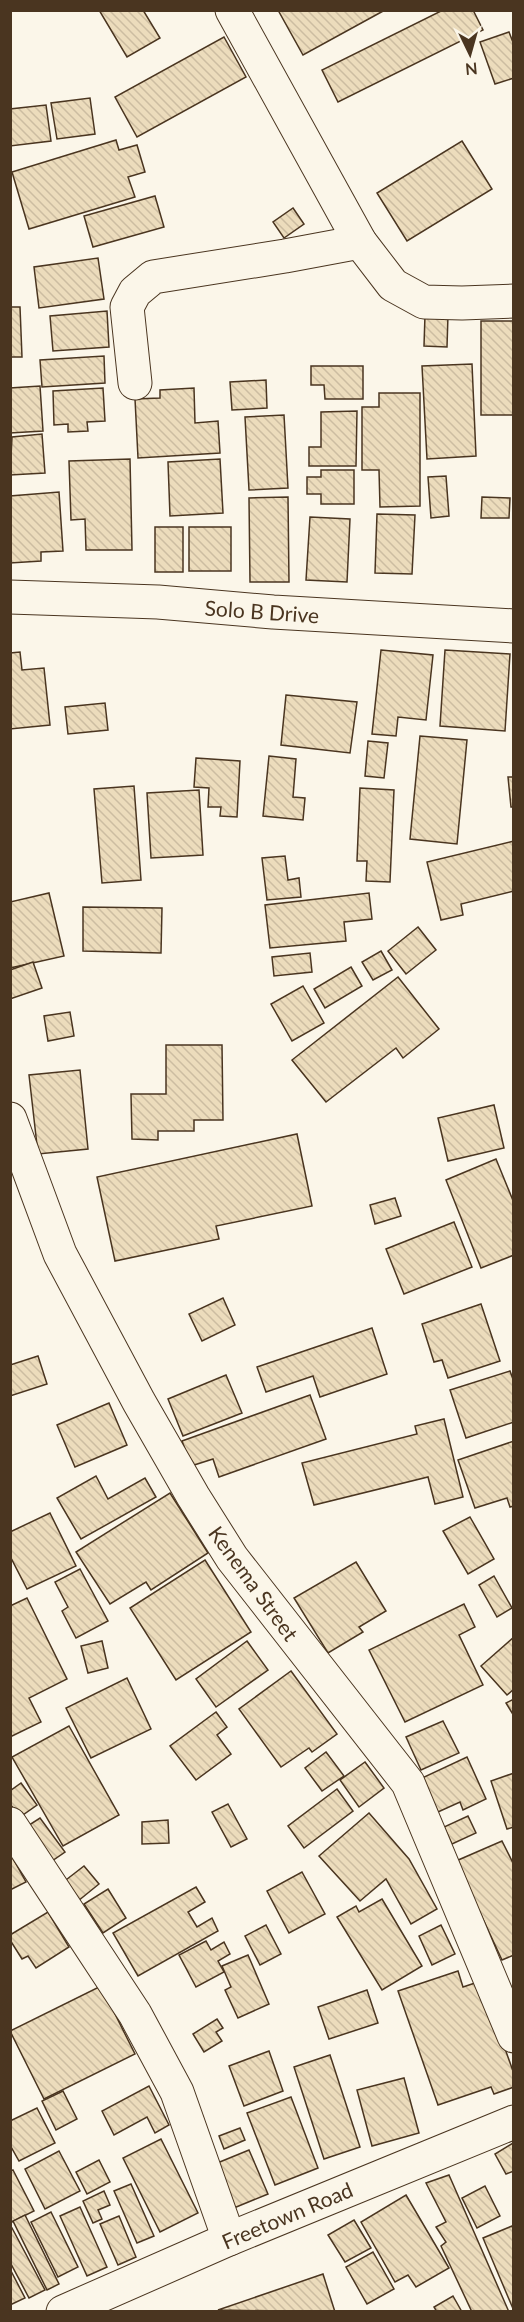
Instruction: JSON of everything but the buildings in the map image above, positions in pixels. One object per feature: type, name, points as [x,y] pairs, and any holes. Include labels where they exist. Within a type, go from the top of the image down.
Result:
[{"type":"street","points":[[232,10],[360,242],[393,285],[424,302],[513,301]]},
{"type":"street","points":[[135,382],[127,307],[135,292],[153,277],[360,242]]},
{"type":"street","name":"Solo B Drive","points":[[10,597],[158,602],[273,612],[513,626]]},
{"type":"street","name":"Kenema Street","points":[[10,1119],[60,1254],[139,1402],[193,1496],[232,1558],[408,1783],[513,2036]]},
{"type":"street","points":[[10,1824],[135,2014],[177,2092],[229,2239]]},
{"type":"street","name":"Freetown Road","points":[[63,2312],[229,2239],[513,2122]]}]
